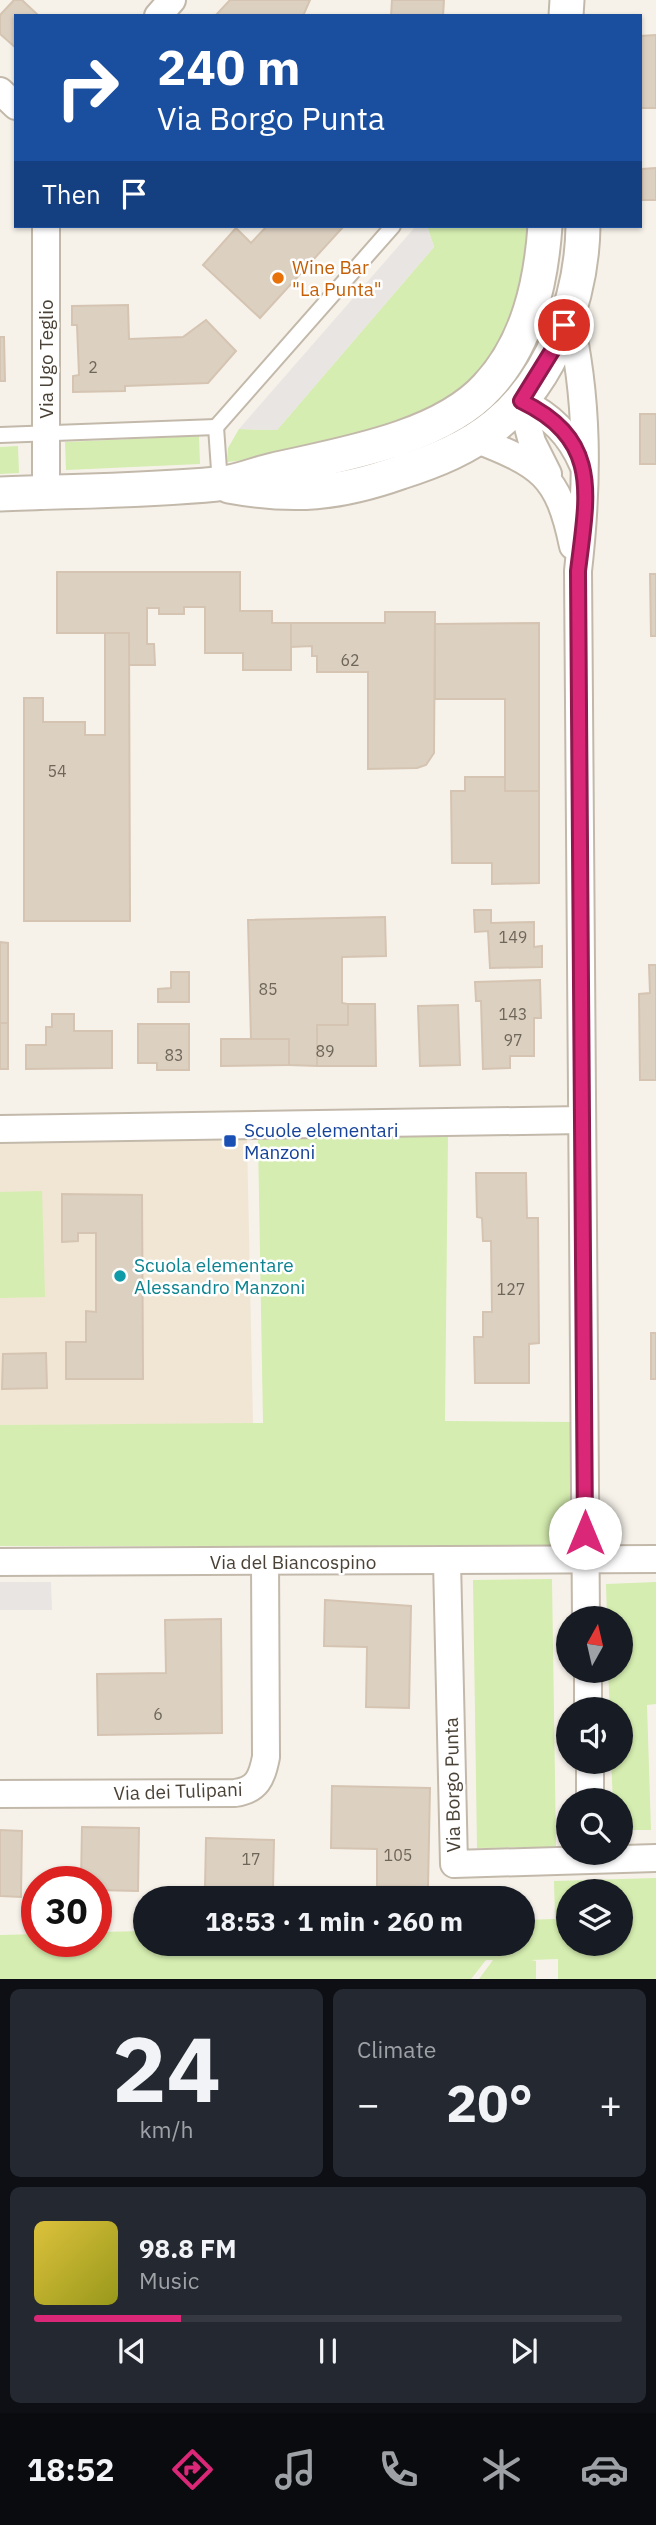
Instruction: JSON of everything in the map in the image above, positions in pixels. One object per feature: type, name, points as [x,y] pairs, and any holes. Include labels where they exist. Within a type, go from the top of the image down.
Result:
[{"type":"street","points":[[160,14],[172,0]]},
{"type":"street","points":[[0,91],[14,104]]},
{"type":"street","name":"Via Ugo Teglio","points":[[46,492],[47,228]]},
{"type":"street","points":[[0,494],[220,484],[341,457],[383,444],[470,402],[494,378],[519,341],[531,310],[545,228]]},
{"type":"street","points":[[220,484],[275,495],[348,489],[432,461],[496,425],[521,401],[560,338],[579,265],[583,228]]},
{"type":"street","points":[[568,311],[584,391],[586,470],[578,571],[586,1606]]},
{"type":"street","points":[[494,378],[521,401],[540,410],[566,434],[586,470]]},
{"type":"street","points":[[521,401],[532,442],[567,516],[578,571]]},
{"type":"street","points":[[475,439],[528,462],[540,470],[556,490]]},
{"type":"street","points":[[0,1129],[582,1120]]},
{"type":"street","name":"Via del Biancospino","points":[[0,1562],[656,1559]]},
{"type":"street","name":"Via dei Tulipani","points":[[0,1794],[234,1793],[255,1787],[261,1779],[266,1757],[265,1562]]},
{"type":"street","name":"Via Borgo Punta","points":[[447,1562],[454,1864],[556,1859]]},
{"type":"street","points":[[633,1858],[656,1858]]},
{"type":"lane","points":[[220,484],[216,427],[391,228]]},
{"type":"lane","points":[[0,435],[216,427]]},
{"type":"shaded area","points":[[414,228],[428,228],[434,247],[277,430],[239,429]]},
{"type":"shaded area","points":[[247,1140],[253,1424],[0,1425],[0,1142]]},
{"type":"shaded area","points":[[0,1582],[51,1582],[52,1610],[0,1610]]},
{"type":"green space","points":[[428,228],[531,228],[517,310],[496,349],[468,381],[434,406],[396,426],[355,440],[312,450],[227,462],[228,448],[239,429],[277,430],[434,247]]},
{"type":"green space","points":[[199,436],[200,464],[66,470],[65,442]]},
{"type":"green space","points":[[18,446],[19,473],[0,474],[0,447]]},
{"type":"green space","points":[[448,1135],[445,1421],[576,1422],[575,1546],[0,1546],[0,1425],[263,1423],[258,1140]]},
{"type":"green space","points":[[42,1191],[45,1297],[0,1298],[0,1192]]},
{"type":"green space","points":[[552,1579],[556,1847],[477,1848],[473,1580]]},
{"type":"green space","points":[[656,1582],[656,1704],[647,1705],[651,1830],[633,1830],[633,1788],[612,1788],[612,1774],[633,1774],[633,1697],[609,1697],[609,1684],[634,1684],[634,1606],[607,1606],[606,1584]]},
{"type":"green space","points":[[656,1878],[656,1979],[558,1979],[558,1959],[531,1960],[536,1961],[536,1979],[479,1979],[493,1960],[486,1960],[471,1979],[0,1979],[0,1935],[21,1934],[21,1957],[112,1957],[112,1932],[133,1931],[133,1956],[535,1956],[535,1920],[555,1919],[556,1881],[556,1956],[633,1956],[633,1879],[622,1879]]},
{"type":"building","points":[[14,0],[22,0],[37,14],[14,14],[14,46],[0,34],[0,15]]},
{"type":"building","points":[[230,0],[310,0],[304,14],[217,14]]},
{"type":"building","points":[[392,0],[444,0],[443,14],[391,14]]},
{"type":"building","points":[[656,35],[656,108],[642,108],[642,36]]},
{"type":"building","points":[[656,168],[656,200],[642,200],[642,169]]},
{"type":"building","points":[[236,228],[251,243],[265,228],[342,228],[260,318],[203,265]]},
{"type":"building","points":[[128,305],[129,339],[183,337],[206,320],[236,351],[208,383],[125,386],[125,391],[73,392],[73,376],[79,375],[77,325],[72,325],[72,306]]},
{"type":"building","points":[[0,337],[4,337],[5,381],[0,381]]},
{"type":"building","points":[[640,414],[656,414],[656,464],[640,464]]},
{"type":"building","points":[[57,572],[240,572],[240,611],[272,611],[272,623],[291,623],[291,670],[243,670],[243,653],[205,653],[205,607],[184,607],[184,614],[159,614],[159,608],[147,608],[147,644],[154,644],[155,665],[129,665],[129,633],[57,633]]},
{"type":"building","points":[[650,574],[656,574],[656,636],[651,636]]},
{"type":"building","points":[[385,612],[435,612],[434,753],[426,765],[417,768],[368,769],[368,672],[317,672],[317,656],[312,656],[312,646],[291,647],[291,623],[385,623]]},
{"type":"building","points":[[539,623],[539,791],[505,791],[505,699],[435,699],[435,624]]},
{"type":"building","points":[[105,633],[129,633],[130,921],[24,921],[24,698],[43,698],[43,722],[85,722],[85,735],[105,735]]},
{"type":"building","points":[[465,777],[505,777],[505,791],[539,791],[539,883],[492,884],[492,863],[452,863],[451,791],[465,791]]},
{"type":"building","points":[[474,910],[491,910],[491,923],[534,922],[534,947],[542,946],[542,967],[490,968],[488,931],[475,932]]},
{"type":"building","points":[[385,917],[386,956],[342,957],[342,1003],[348,1004],[348,1025],[317,1025],[317,1066],[289,1065],[289,1039],[251,1039],[248,920]]},
{"type":"building","points":[[0,942],[8,943],[8,1023],[0,1023]]},
{"type":"building","points":[[649,965],[656,965],[656,1080],[640,1080],[639,994],[650,993]]},
{"type":"building","points":[[171,972],[189,972],[189,1002],[158,1002],[158,989],[171,988]]},
{"type":"building","points":[[540,980],[541,1018],[534,1018],[534,1056],[510,1056],[510,1068],[483,1069],[481,1001],[476,1001],[475,982]]},
{"type":"building","points":[[348,1004],[375,1004],[376,1066],[317,1066],[317,1025],[348,1025]]},
{"type":"building","points":[[458,1005],[460,1065],[420,1066],[418,1006]]},
{"type":"building","points":[[52,1014],[74,1014],[74,1031],[112,1031],[112,1068],[26,1069],[26,1045],[46,1045],[46,1027],[52,1027]]},
{"type":"building","points":[[0,1023],[8,1023],[8,1069],[0,1069]]},
{"type":"building","points":[[138,1024],[189,1024],[189,1070],[157,1070],[157,1063],[138,1063]]},
{"type":"building","points":[[221,1039],[289,1039],[289,1065],[221,1066]]},
{"type":"building","points":[[476,1173],[526,1173],[527,1218],[538,1218],[539,1343],[529,1344],[529,1383],[475,1383],[474,1337],[483,1337],[483,1312],[492,1312],[491,1241],[483,1241],[482,1218],[477,1217]]},
{"type":"building","name":"Scuola elementare Alessandro Manzoni","points":[[62,1194],[142,1195],[143,1379],[66,1379],[66,1342],[86,1342],[86,1311],[96,1312],[96,1233],[78,1233],[78,1241],[62,1242]]},
{"type":"building","points":[[651,1333],[656,1333],[656,1379],[651,1379]]},
{"type":"building","points":[[46,1353],[47,1388],[2,1389],[3,1354]]},
{"type":"building","points":[[325,1600],[411,1606],[409,1708],[366,1707],[367,1647],[324,1646]]},
{"type":"building","points":[[221,1619],[222,1733],[98,1735],[97,1674],[166,1673],[165,1620]]},
{"type":"building","points":[[332,1786],[430,1788],[428,1886],[377,1886],[377,1849],[331,1848]]},
{"type":"building","points":[[82,1827],[139,1828],[138,1886],[133,1886],[133,1891],[112,1890],[112,1866],[81,1866]]},
{"type":"building","points":[[0,1830],[22,1831],[21,1897],[0,1896]]},
{"type":"building","points":[[206,1838],[274,1840],[273,1886],[205,1886]]},
{"type":"place","name":"Wine Bar \"La Punta\"","points":[[278,278]]},
{"type":"place","name":"Scuole elementari Manzoni","points":[[230,1141]]},
{"type":"place","name":"Scuola elementare Alessandro Manzoni","points":[[120,1276]]},
{"type":"route","points":[[564,325],[560,338],[541,372],[521,401],[540,410],[566,434],[575,445],[586,470],[584,522],[578,571],[585,1533]]}]
